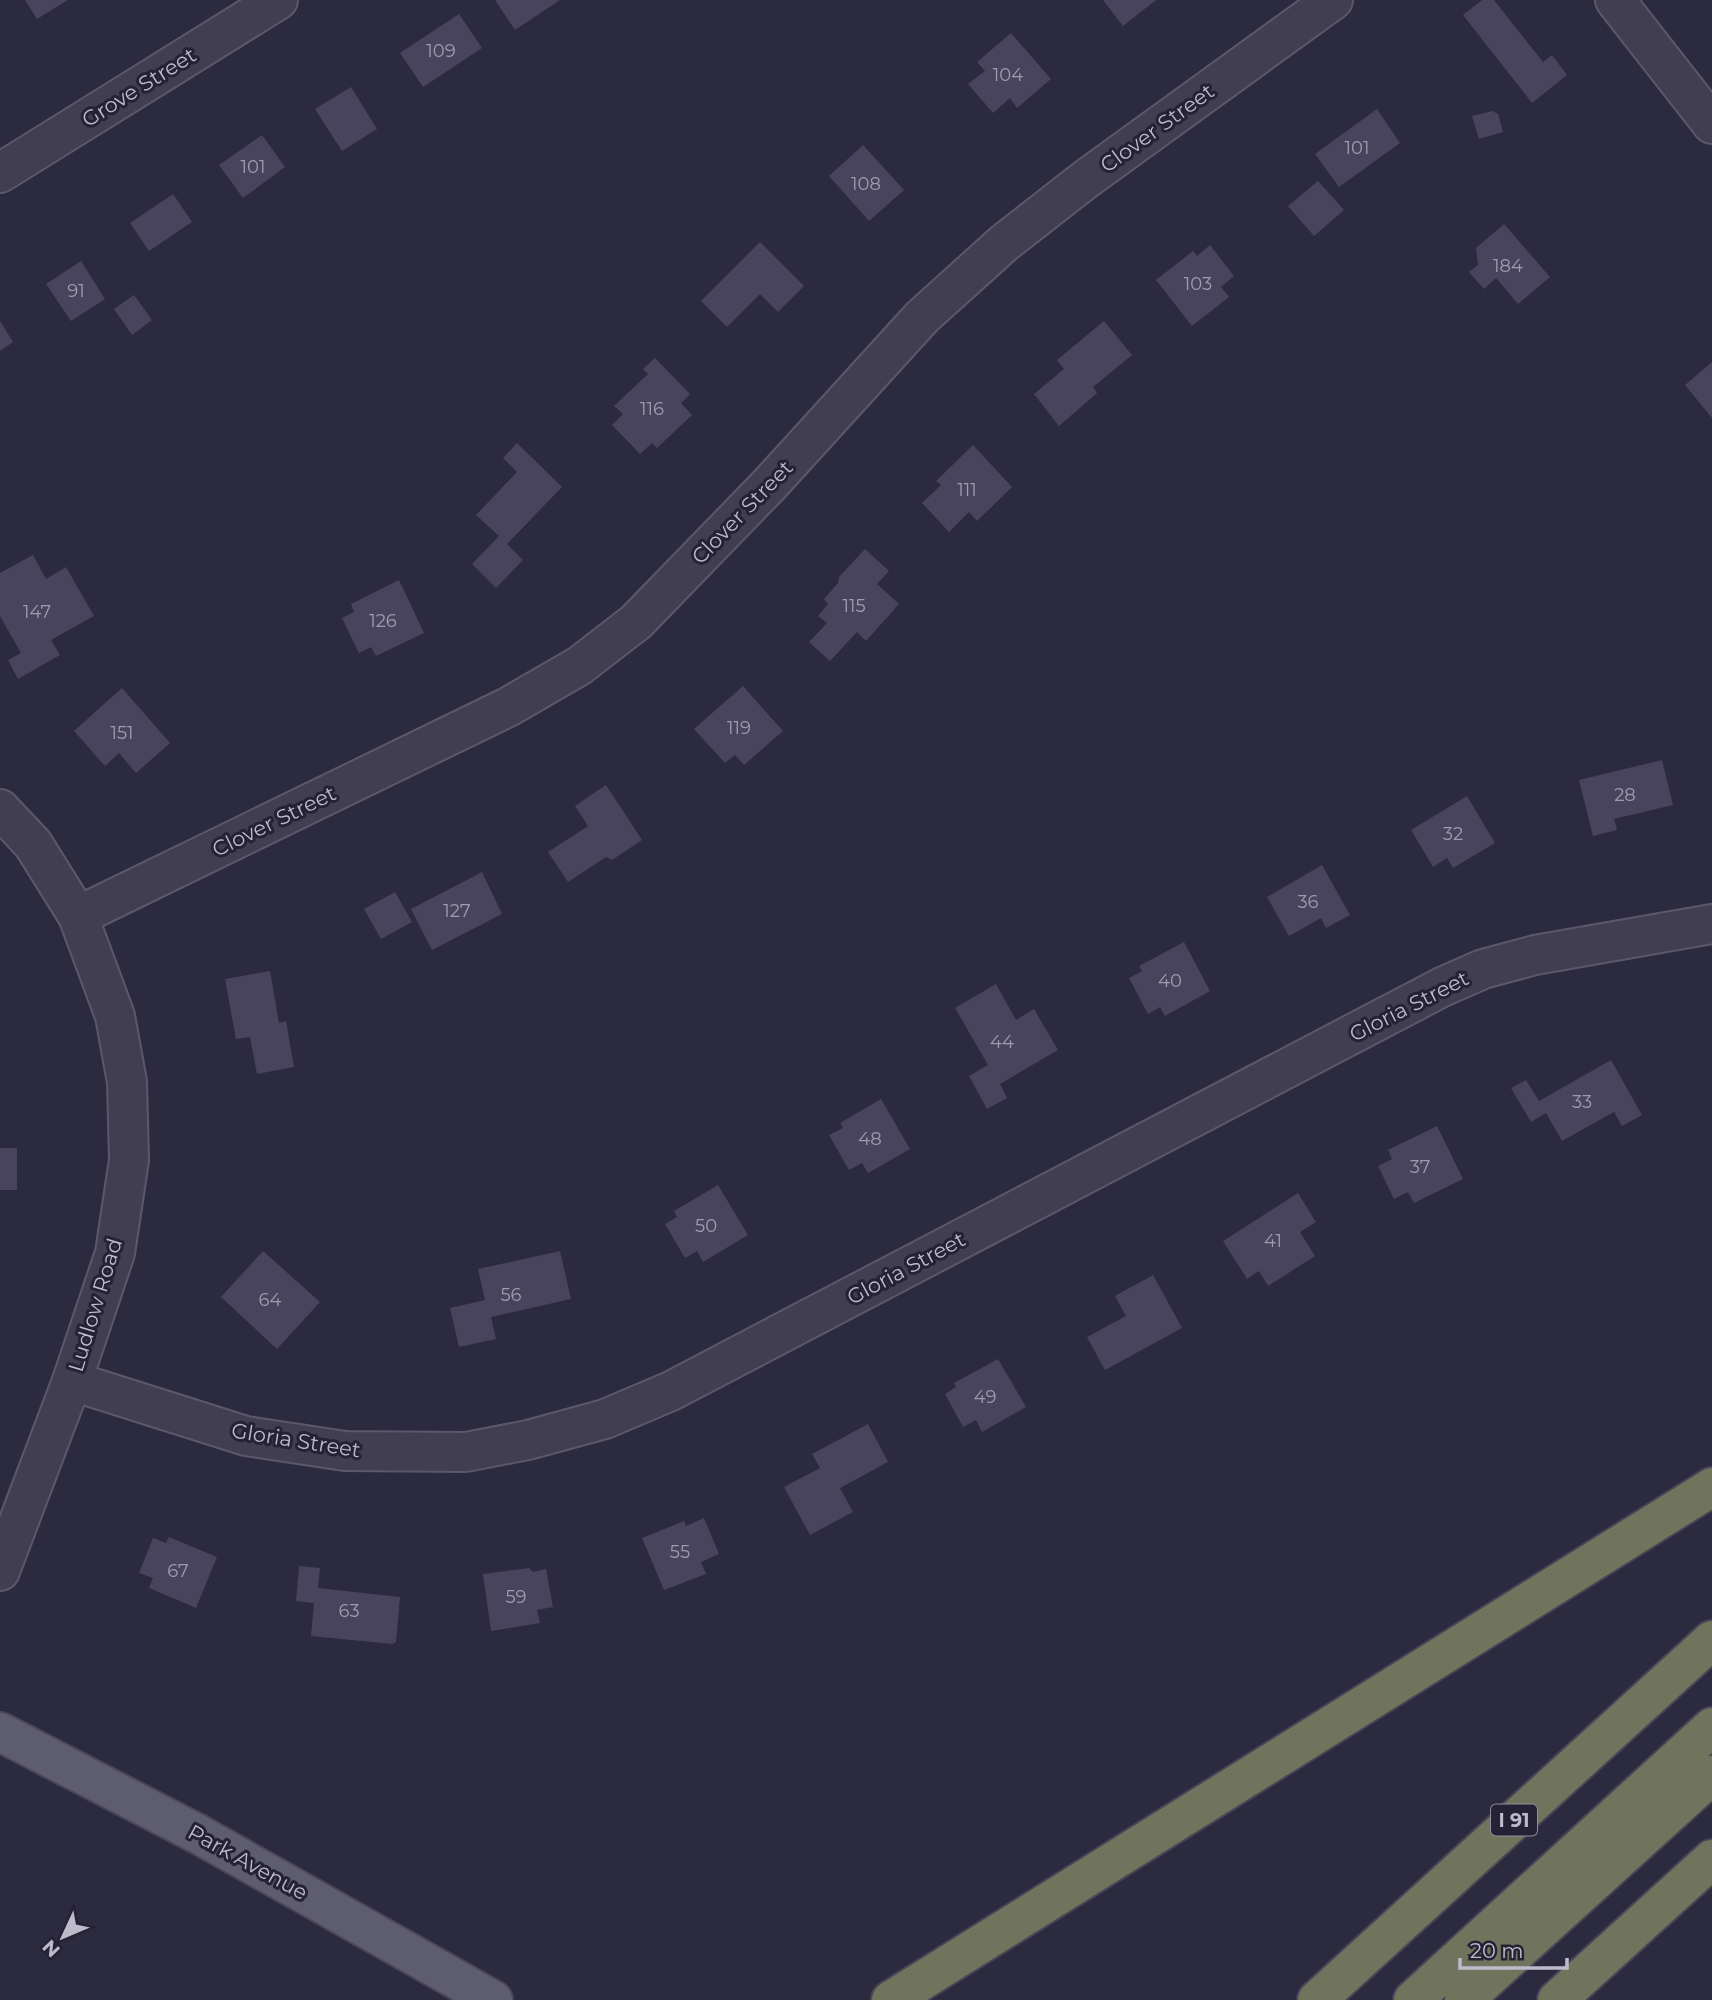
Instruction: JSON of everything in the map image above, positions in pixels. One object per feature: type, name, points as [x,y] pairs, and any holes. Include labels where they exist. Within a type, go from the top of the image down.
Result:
[{"type":"highway","points":[[891,2000],[1712,1487]]},
{"type":"highway","name":"I 91","points":[[1317,2000],[1712,1640]]},
{"type":"highway","points":[[1413,2000],[1712,1727]]},
{"type":"highway","points":[[1464,2000],[1712,1775]]},
{"type":"highway","points":[[1558,2000],[1712,1859]]},
{"type":"main road","name":"Park Avenue","points":[[0,1731],[198,1834],[493,2000]]},
{"type":"street","name":"Grove Street","points":[[0,173],[278,0]]},
{"type":"street","name":"Clover Street","points":[[78,916],[508,707],[579,666],[636,622],[769,485],[922,317],[1004,243],[1086,179],[1333,0]]},
{"type":"street","points":[[1615,0],[1712,124]]},
{"type":"street","name":"Ludlow Road","points":[[0,809],[33,844],[78,916],[115,1016],[127,1082],[129,1160],[115,1253],[72,1381],[0,1571]]},
{"type":"street","name":"Gloria Street","points":[[72,1381],[246,1436],[345,1451],[466,1452],[528,1440],[605,1419],[671,1391],[1452,982],[1483,969],[1535,955],[1712,924]]},
{"type":"building","points":[[25,0],[68,0],[37,19]]},
{"type":"building","points":[[495,0],[560,0],[515,30]]},
{"type":"building","points":[[1103,0],[1156,0],[1123,26]]},
{"type":"building","points":[[1482,0],[1494,0],[1543,62],[1552,55],[1567,75],[1532,103],[1463,15]]},
{"type":"building","points":[[459,14],[482,48],[423,87],[400,53]]},
{"type":"building","points":[[1011,33],[1051,79],[1017,108],[1010,98],[993,113],[968,84],[985,71],[977,62]]},
{"type":"building","points":[[351,87],[377,129],[342,151],[315,109]]},
{"type":"building","points":[[1377,109],[1400,143],[1339,187],[1315,154]]},
{"type":"building","points":[[1492,111],[1498,114],[1503,132],[1479,139],[1472,116]]},
{"type":"building","points":[[262,135],[285,167],[243,198],[219,165]]},
{"type":"building","points":[[863,145],[904,190],[869,221],[829,176]]},
{"type":"building","points":[[1318,181],[1344,210],[1314,236],[1288,206]]},
{"type":"building","points":[[173,194],[192,222],[149,251],[130,223]]},
{"type":"building","points":[[1504,224],[1550,277],[1518,304],[1496,278],[1484,289],[1469,272],[1478,265],[1476,248]]},
{"type":"building","points":[[760,242],[804,286],[778,312],[760,294],[727,327],[701,301]]},
{"type":"building","points":[[1210,245],[1234,276],[1221,287],[1229,297],[1192,326],[1156,280],[1193,251],[1197,256]]},
{"type":"building","points":[[81,261],[105,299],[71,321],[46,284]]},
{"type":"building","points":[[134,295],[152,320],[132,335],[114,309]]},
{"type":"building","points":[[0,321],[13,342],[0,351]]},
{"type":"building","points":[[1104,321],[1132,355],[1093,387],[1097,393],[1059,426],[1034,394],[1064,369],[1057,360]]},
{"type":"building","points":[[655,358],[690,394],[681,403],[692,415],[657,448],[652,443],[640,454],[612,425],[623,414],[614,406],[648,374],[643,369]]},
{"type":"building","points":[[1712,362],[1712,418],[1685,385]]},
{"type":"building","points":[[517,443],[562,487],[507,544],[523,560],[496,588],[472,564],[499,536],[476,515],[517,472],[503,458]]},
{"type":"building","points":[[973,445],[1012,487],[977,521],[969,512],[949,532],[922,503],[941,485],[936,481]]},
{"type":"building","points":[[865,549],[889,571],[877,584],[899,604],[866,641],[857,632],[830,661],[809,642],[827,623],[818,616],[828,604],[824,599],[838,583],[839,577]]},
{"type":"building","points":[[33,555],[46,579],[66,567],[94,616],[51,640],[60,655],[18,679],[8,660],[21,653],[0,616],[0,573]]},
{"type":"building","points":[[399,580],[424,633],[376,656],[371,647],[359,653],[342,618],[354,612],[351,604]]},
{"type":"building","points":[[743,686],[783,731],[744,765],[735,755],[725,763],[694,729]]},
{"type":"building","points":[[122,688],[170,743],[136,773],[119,753],[105,766],[74,731]]},
{"type":"building","points":[[1662,760],[1673,805],[1614,819],[1617,830],[1593,836],[1579,780]]},
{"type":"building","points":[[606,785],[642,840],[612,860],[606,857],[568,882],[548,852],[588,826],[575,806]]},
{"type":"building","points":[[1467,796],[1495,843],[1453,868],[1447,858],[1433,867],[1411,830]]},
{"type":"building","points":[[1322,865],[1350,915],[1326,928],[1321,918],[1289,936],[1267,897]]},
{"type":"building","points":[[482,872],[502,914],[432,950],[411,909]]},
{"type":"building","points":[[395,892],[412,922],[381,939],[364,909]]},
{"type":"building","points":[[1184,942],[1210,991],[1165,1016],[1160,1007],[1148,1014],[1129,978],[1142,971],[1139,966]]},
{"type":"building","points":[[270,971],[279,1023],[286,1021],[294,1067],[257,1074],[250,1037],[236,1039],[225,979]]},
{"type":"building","points":[[996,984],[1016,1020],[1034,1009],[1058,1050],[1000,1084],[1007,1098],[987,1109],[969,1076],[988,1065],[955,1008]]},
{"type":"building","points":[[1611,1060],[1642,1115],[1622,1126],[1614,1112],[1562,1141],[1546,1113],[1531,1122],[1511,1088],[1526,1080],[1539,1101]]},
{"type":"building","points":[[881,1099],[910,1149],[868,1173],[862,1163],[849,1170],[829,1135],[843,1128],[840,1123]]},
{"type":"building","points":[[1437,1126],[1463,1179],[1414,1203],[1408,1192],[1394,1199],[1378,1166],[1392,1159],[1388,1150]]},
{"type":"building","points":[[0,1148],[17,1148],[17,1190],[0,1190]]},
{"type":"building","points":[[718,1185],[748,1235],[703,1262],[697,1251],[685,1258],[665,1224],[677,1217],[674,1211]]},
{"type":"building","points":[[1298,1193],[1316,1222],[1300,1232],[1315,1256],[1268,1286],[1259,1271],[1247,1279],[1223,1241]]},
{"type":"building","points":[[263,1251],[320,1302],[277,1349],[221,1297]]},
{"type":"building","points":[[560,1251],[571,1299],[491,1317],[496,1339],[459,1347],[450,1308],[485,1300],[478,1269]]},
{"type":"building","points":[[1153,1275],[1182,1328],[1105,1370],[1087,1337],[1126,1316],[1115,1296]]},
{"type":"building","points":[[998,1359],[1026,1407],[982,1432],[976,1420],[963,1427],[945,1394],[956,1387],[954,1383]]},
{"type":"building","points":[[868,1424],[888,1462],[840,1488],[853,1512],[810,1535],[784,1487],[820,1468],[812,1454]]},
{"type":"building","points":[[704,1518],[719,1554],[701,1562],[706,1574],[664,1590],[642,1538],[684,1521],[686,1526]]},
{"type":"building","points":[[169,1537],[217,1557],[196,1608],[149,1588],[153,1578],[139,1573],[153,1538],[166,1543]]},
{"type":"building","points":[[299,1566],[320,1568],[318,1588],[400,1597],[396,1642],[392,1644],[311,1636],[314,1603],[296,1601]]},
{"type":"building","points":[[529,1568],[533,1572],[546,1569],[553,1607],[537,1610],[540,1623],[491,1631],[483,1574]]}]
